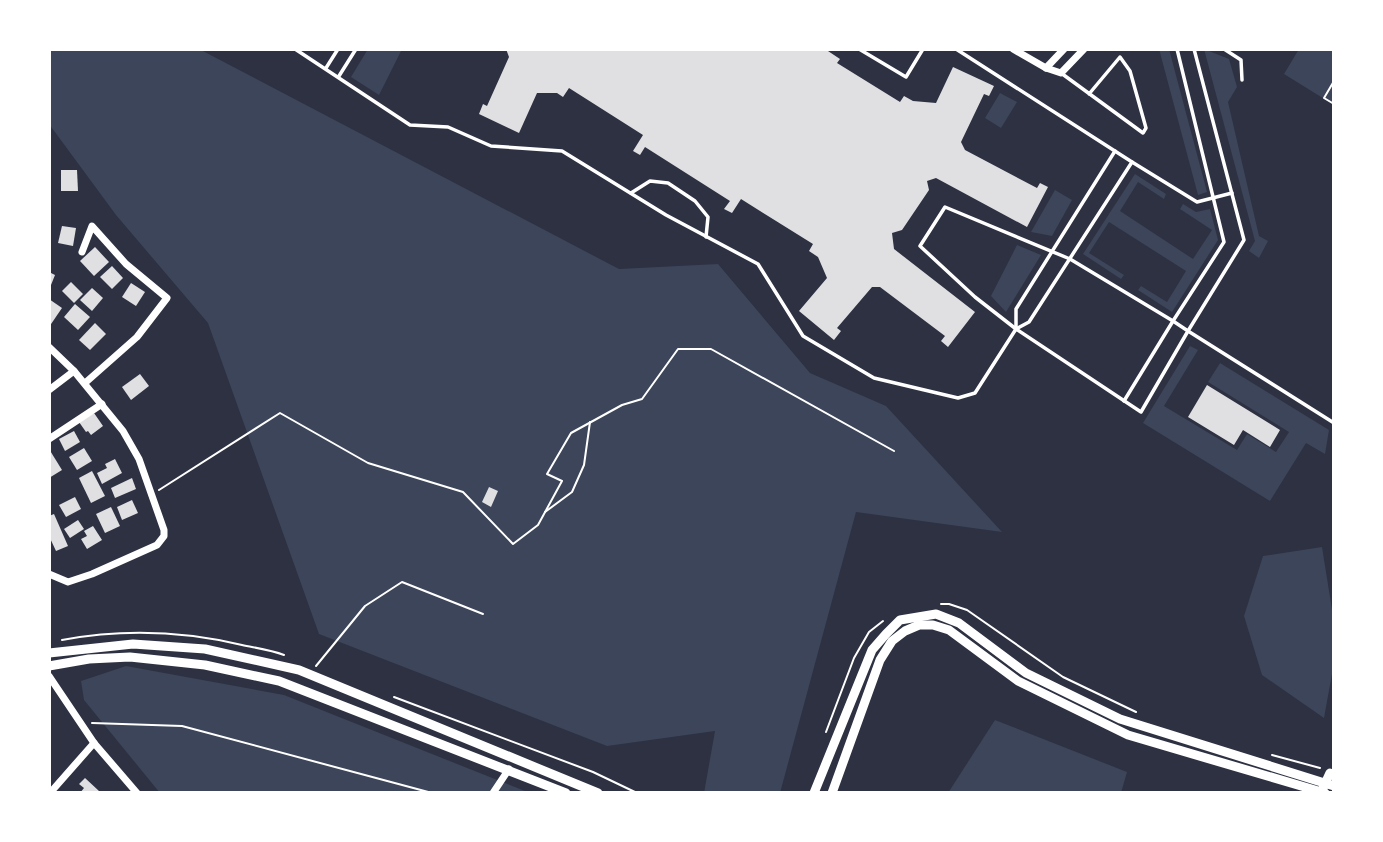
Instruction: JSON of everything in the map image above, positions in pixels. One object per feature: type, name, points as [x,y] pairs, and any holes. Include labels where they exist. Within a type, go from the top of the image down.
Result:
[{"type":"street","points":[[1013,49],[1046,68],[1061,73],[1084,49]]},
{"type":"street","points":[[1046,68],[1064,49]]},
{"type":"street","points":[[82,252],[92,226],[126,264],[167,298],[136,337],[85,383]]},
{"type":"street","points":[[49,346],[85,383],[122,431],[139,459],[164,530],[157,545],[92,574],[68,582],[49,574]]},
{"type":"street","points":[[49,390],[74,371]]},
{"type":"street","points":[[49,439],[102,404]]},
{"type":"street","points":[[814,793],[872,650],[900,621],[936,614],[959,623],[1026,673],[1120,719],[1325,789]]},
{"type":"street","points":[[832,793],[880,660],[891,641],[919,625],[933,625],[949,630],[1018,681],[1128,735],[1325,789]]},
{"type":"street","points":[[49,653],[133,644],[193,648],[299,670],[598,793]]},
{"type":"street","points":[[49,666],[89,659],[130,657],[205,665],[279,681],[566,793]]},
{"type":"street","points":[[49,676],[94,743],[137,793]]},
{"type":"street","points":[[50,793],[94,743]]},
{"type":"street","points":[[493,793],[509,769]]},
{"type":"street","points":[[1325,789],[1330,773]]},
{"type":"lane","points":[[295,49],[410,125],[448,127],[491,146],[562,151],[666,215],[758,264],[803,337],[874,378],[958,398],[975,393],[1016,329],[1028,322],[1132,162]]},
{"type":"lane","points":[[325,69],[338,49]]},
{"type":"lane","points":[[339,76],[356,49]]},
{"type":"lane","points":[[859,49],[906,77],[923,49]]},
{"type":"lane","points":[[956,49],[1197,202],[1232,193]]},
{"type":"lane","points":[[1124,401],[1224,243],[1177,49]]},
{"type":"lane","points":[[1195,49],[1244,240],[1188,331],[1141,412],[1016,329],[975,297],[920,246],[945,207],[1070,259],[1173,321],[1188,331],[1334,423]]},
{"type":"lane","points":[[1224,49],[1241,60],[1242,80]]},
{"type":"lane","points":[[1061,73],[1089,94],[1143,133],[1146,128],[1130,71],[1120,57],[1089,94]]},
{"type":"lane","points":[[1016,329],[1016,309],[1115,151]]},
{"type":"lane","points":[[630,193],[650,181],[668,183],[695,201],[708,217],[706,237]]},
{"type":"path","points":[[1334,81],[1324,98],[1334,104]]},
{"type":"path","points":[[152,494],[280,413],[368,463],[463,492],[513,544],[538,525],[562,481],[547,474],[571,433],[622,405],[642,399],[678,349],[711,349],[894,451]]},
{"type":"path","points":[[545,513],[572,492],[584,465],[591,422]]},
{"type":"path","points":[[315,667],[365,606],[402,582],[483,614]]},
{"type":"path","points":[[80,723],[182,726],[432,793]]},
{"type":"shaded area","points":[[49,49],[199,49],[619,269],[718,264],[810,373],[886,406],[1002,532],[856,512],[780,793],[704,793],[715,731],[607,746],[319,634],[208,323],[116,215],[49,124]]},
{"type":"shaded area","points":[[368,49],[402,49],[379,95],[351,77]]},
{"type":"shaded area","points":[[1159,49],[1169,49],[1207,192],[1198,195]]},
{"type":"shaded area","points":[[1204,49],[1229,59],[1237,87],[1228,102],[1259,236],[1268,241],[1259,258],[1249,251],[1255,241]]},
{"type":"shaded area","points":[[1299,49],[1334,49],[1334,105],[1284,74]]},
{"type":"shaded area","points":[[1000,93],[1017,102],[1001,128],[985,118]]},
{"type":"shaded area","points":[[1135,174],[1166,194],[1164,199],[1138,182],[1120,211],[1193,259],[1212,230],[1180,209],[1183,204],[1196,212],[1210,209],[1218,240],[1172,312],[1138,290],[1141,286],[1167,302],[1186,271],[1109,222],[1089,253],[1124,275],[1121,279],[1083,254]]},
{"type":"shaded area","points":[[1055,190],[1072,200],[1052,236],[1031,232]]},
{"type":"shaded area","points":[[1017,245],[1041,255],[1006,312],[991,296]]},
{"type":"shaded area","points":[[1190,346],[1198,350],[1164,406],[1237,450],[1247,434],[1276,452],[1289,432],[1208,382],[1220,363],[1329,430],[1325,454],[1306,443],[1270,501],[1143,423]]},
{"type":"shaded area","points":[[1322,547],[1334,622],[1334,663],[1324,718],[1262,675],[1244,616],[1263,556]]},
{"type":"shaded area","points":[[126,666],[284,695],[530,793],[160,793],[84,700],[81,681]]},
{"type":"shaded area","points":[[995,720],[1127,772],[1121,793],[948,793]]},
{"type":"building","points":[[506,49],[825,49],[840,59],[837,63],[900,102],[904,96],[913,101],[936,103],[953,67],[994,86],[989,96],[984,94],[961,142],[965,150],[1037,188],[1040,183],[1048,187],[1027,227],[936,178],[927,181],[929,190],[902,230],[892,233],[894,249],[975,312],[948,347],[941,341],[945,336],[880,287],[872,287],[837,328],[841,331],[834,340],[799,311],[827,278],[818,257],[809,251],[813,244],[741,199],[732,213],[724,209],[730,201],[645,147],[640,155],[633,151],[643,135],[569,88],[563,97],[557,93],[537,93],[519,133],[479,114],[483,104],[487,106],[509,57]]},
{"type":"building","points":[[61,170],[77,170],[78,191],[61,191]]},
{"type":"building","points":[[62,226],[76,228],[73,246],[58,243]]},
{"type":"building","points":[[95,247],[109,262],[94,276],[80,261]]},
{"type":"building","points":[[112,266],[123,278],[112,289],[100,277]]},
{"type":"building","points":[[49,272],[55,275],[49,290]]},
{"type":"building","points":[[71,282],[83,294],[74,303],[62,291]]},
{"type":"building","points":[[131,283],[145,292],[136,306],[122,297]]},
{"type":"building","points":[[92,288],[103,298],[92,311],[80,300]]},
{"type":"building","points":[[49,299],[62,308],[49,327]]},
{"type":"building","points":[[75,304],[90,317],[78,330],[64,317]]},
{"type":"building","points":[[95,323],[106,334],[90,350],[79,340]]},
{"type":"building","points":[[140,374],[149,386],[131,400],[122,387]]},
{"type":"building","points":[[1207,385],[1280,430],[1270,447],[1243,430],[1234,445],[1188,417]]},
{"type":"building","points":[[94,413],[103,426],[91,435],[79,422]]},
{"type":"building","points":[[74,431],[80,442],[65,451],[59,439]]},
{"type":"building","points":[[84,448],[92,461],[77,470],[69,457]]},
{"type":"building","points":[[49,449],[62,470],[49,478]]},
{"type":"building","points":[[115,459],[122,473],[102,484],[97,473],[107,468],[105,464]]},
{"type":"building","points":[[92,471],[105,496],[91,503],[79,478]]},
{"type":"building","points":[[132,478],[136,489],[115,498],[111,488]]},
{"type":"building","points":[[489,487],[498,491],[491,507],[482,502]]},
{"type":"building","points":[[75,497],[81,509],[66,517],[59,505]]},
{"type":"building","points":[[132,500],[138,513],[122,520],[117,507]]},
{"type":"building","points":[[111,507],[120,526],[105,533],[96,514]]},
{"type":"building","points":[[54,514],[68,546],[56,551],[49,536],[49,516]]},
{"type":"building","points":[[78,520],[84,529],[70,538],[64,529]]},
{"type":"building","points":[[93,526],[102,540],[87,549],[81,539],[87,536],[84,531]]},
{"type":"building","points":[[85,778],[99,791],[97,793],[80,793],[84,788],[79,784]]}]
